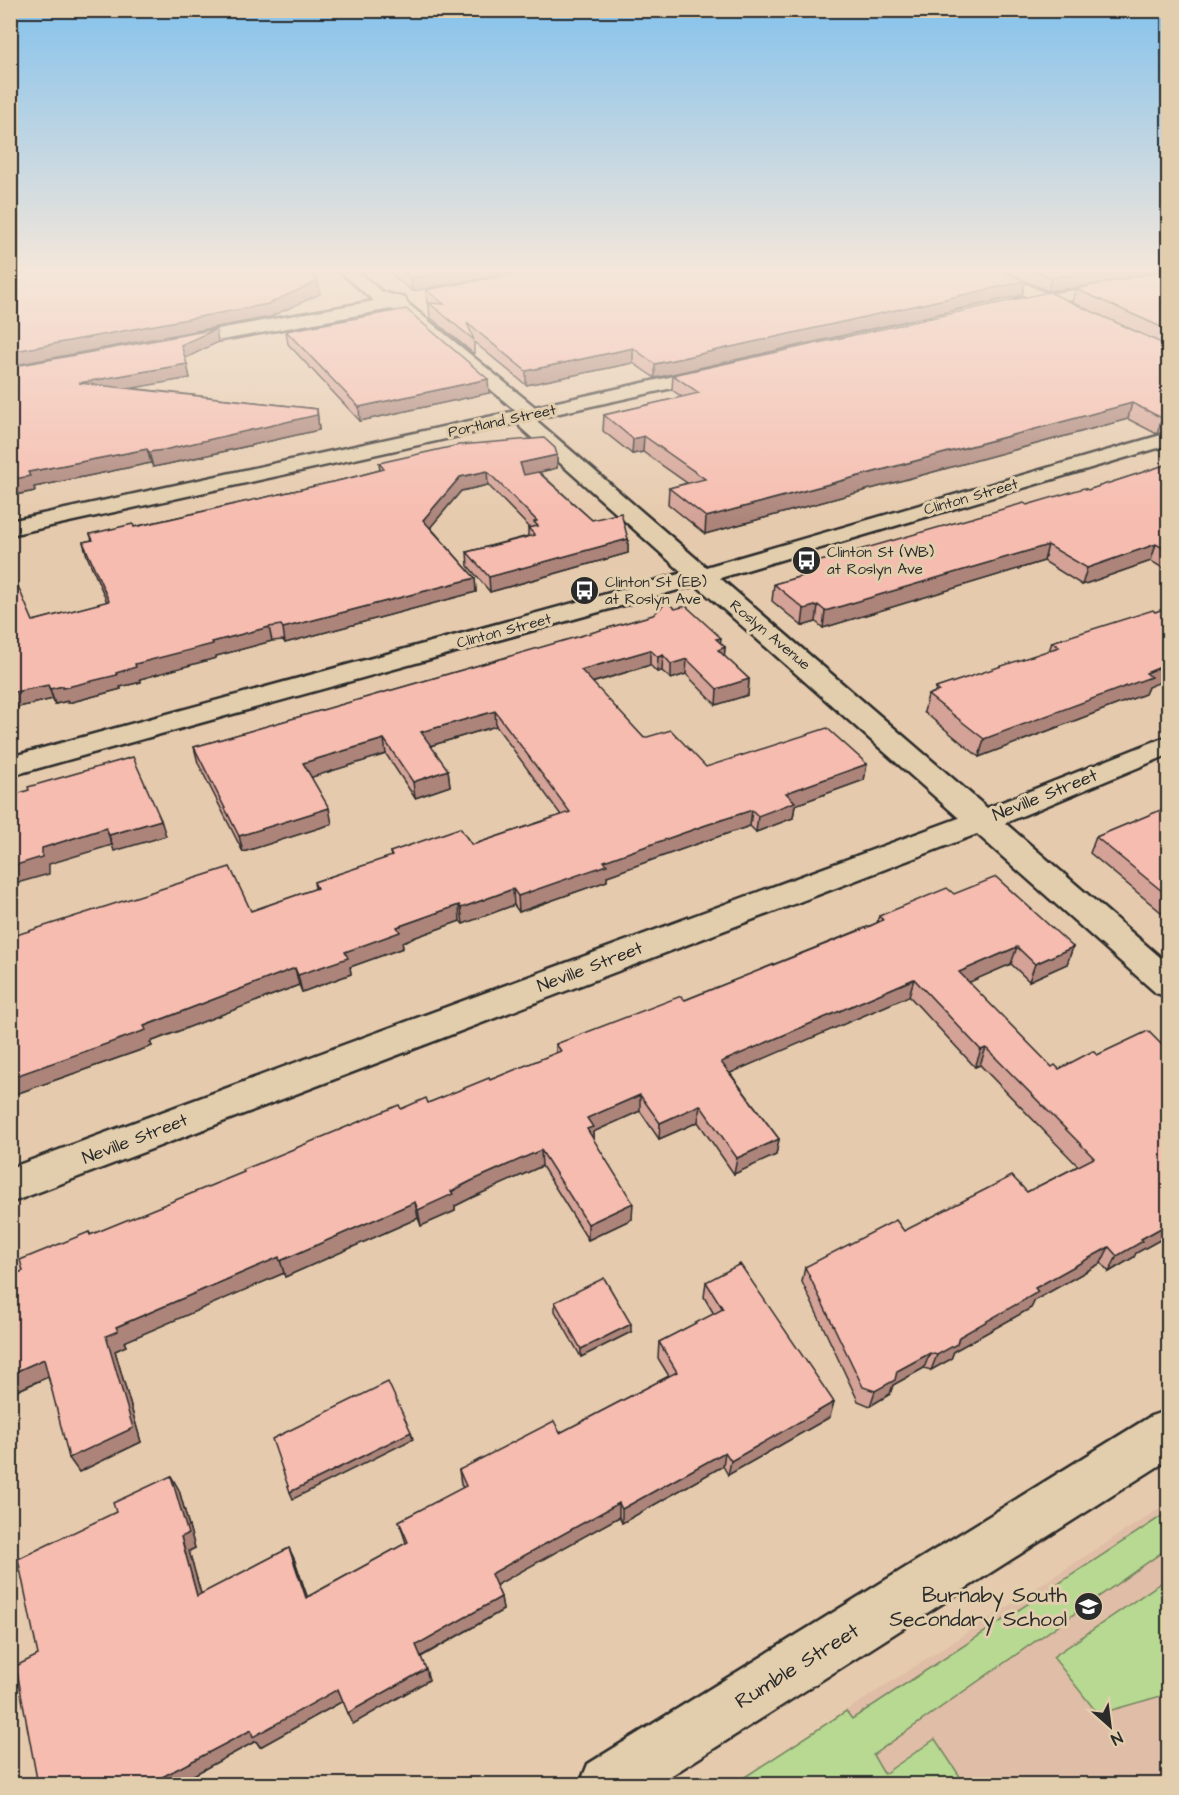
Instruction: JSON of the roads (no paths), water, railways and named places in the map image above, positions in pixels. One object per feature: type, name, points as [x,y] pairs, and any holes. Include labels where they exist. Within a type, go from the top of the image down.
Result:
[{"type":"street","name":"Roslyn Avenue","points":[[460,353],[525,407],[528,424],[1168,984]]},
{"type":"street","name":"Portland Street","points":[[10,528],[732,369]]},
{"type":"street","name":"Clinton Street","points":[[10,767],[700,576],[1168,439]]},
{"type":"street","name":"Neville Street","points":[[10,1186],[982,820],[1168,745]]},
{"type":"street","name":"Rumble Street","points":[[608,1785],[1168,1433]]},
{"type":"place","name":"Clinton St (WB) at Roslyn Ave","points":[[806,561]]},
{"type":"place","name":"Clinton St (EB) at Roslyn Ave","points":[[584,591]]},
{"type":"place","name":"Burnaby South Secondary School","points":[[1088,1607]]}]
